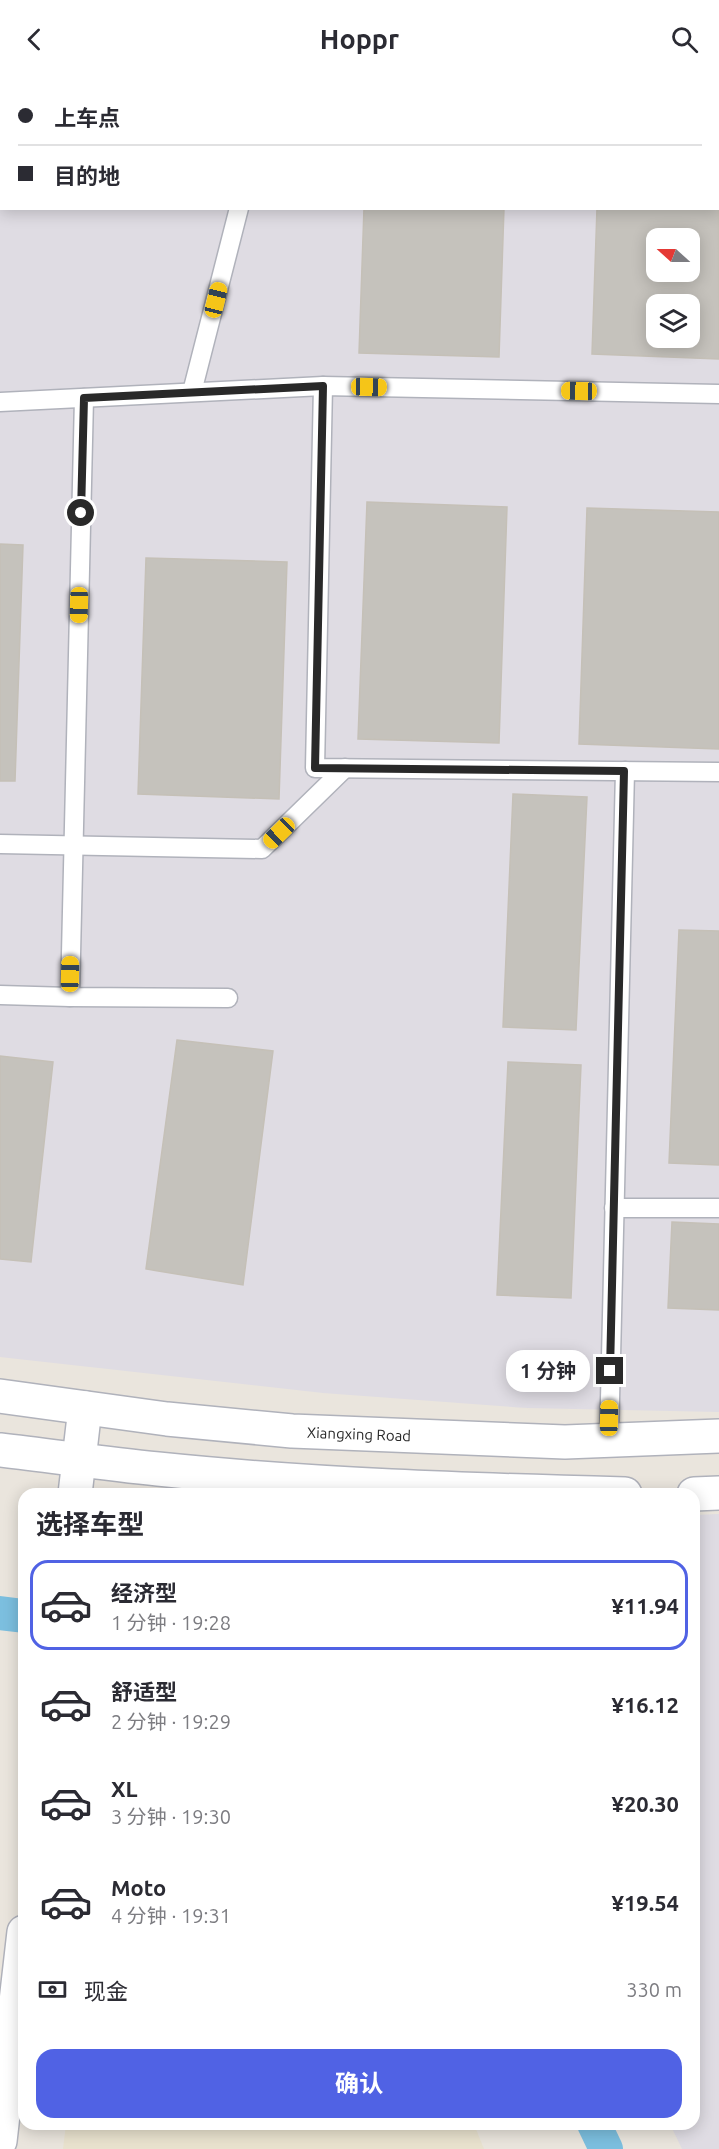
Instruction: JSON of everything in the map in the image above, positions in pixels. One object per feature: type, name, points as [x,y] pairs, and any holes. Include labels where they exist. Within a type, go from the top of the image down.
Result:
[{"type":"street","name":"Xiangxing Road","points":[[0,1396],[167,1419],[292,1431],[565,1442],[719,1436]]},
{"type":"street","points":[[76,1488],[85,1407]]},
{"type":"street","points":[[0,1450],[158,1469],[423,1488]]},
{"type":"street","points":[[700,1494],[719,1493]]},
{"type":"street","points":[[0,2141],[18,1984]]},
{"type":"lane","points":[[192,392],[238,210]]},
{"type":"lane","points":[[323,386],[315,768],[719,772]]},
{"type":"lane","points":[[0,402],[323,386],[719,394]]},
{"type":"lane","points":[[70,998],[84,398]]},
{"type":"lane","points":[[0,844],[262,849],[345,768]]},
{"type":"lane","points":[[609,1441],[624,771]]},
{"type":"lane","points":[[0,995],[70,998],[228,998]]},
{"type":"lane","points":[[614,1208],[719,1208]]},
{"type":"shaded area","points":[[0,210],[719,210],[719,1412],[526,1408],[323,1393],[0,1357]]},
{"type":"shaded area","points":[[719,1514],[719,2149],[682,2149],[673,2130],[700,2130],[700,1515]]},
{"type":"shaded area","points":[[65,2130],[476,2130],[484,2149],[63,2149]]},
{"type":"building","points":[[364,210],[504,210],[499,357],[359,353]]},
{"type":"building","points":[[597,210],[718,210],[719,359],[592,354]]},
{"type":"building","points":[[367,502],[507,507],[499,743],[358,739]]},
{"type":"building","points":[[587,508],[719,512],[719,749],[579,744]]},
{"type":"building","points":[[0,544],[23,545],[15,781],[0,781]]},
{"type":"building","points":[[146,558],[287,562],[279,799],[138,794]]},
{"type":"building","points":[[513,794],[587,797],[576,1030],[503,1027]]},
{"type":"building","points":[[679,930],[719,931],[719,1165],[669,1163]]},
{"type":"building","points":[[177,1040],[273,1051],[243,1285],[146,1269]]},
{"type":"building","points":[[0,1056],[53,1062],[31,1262],[0,1259]]},
{"type":"building","points":[[508,1062],[581,1065],[571,1298],[497,1295]]},
{"type":"building","points":[[672,1222],[719,1224],[719,1310],[668,1308]]},
{"type":"waterway","points":[[0,1613],[18,1615]]},
{"type":"waterway","points":[[597,2130],[606,2149]]},
{"type":"route","points":[[81,513],[84,398],[323,386],[315,768],[624,771],[610,1371]]}]
